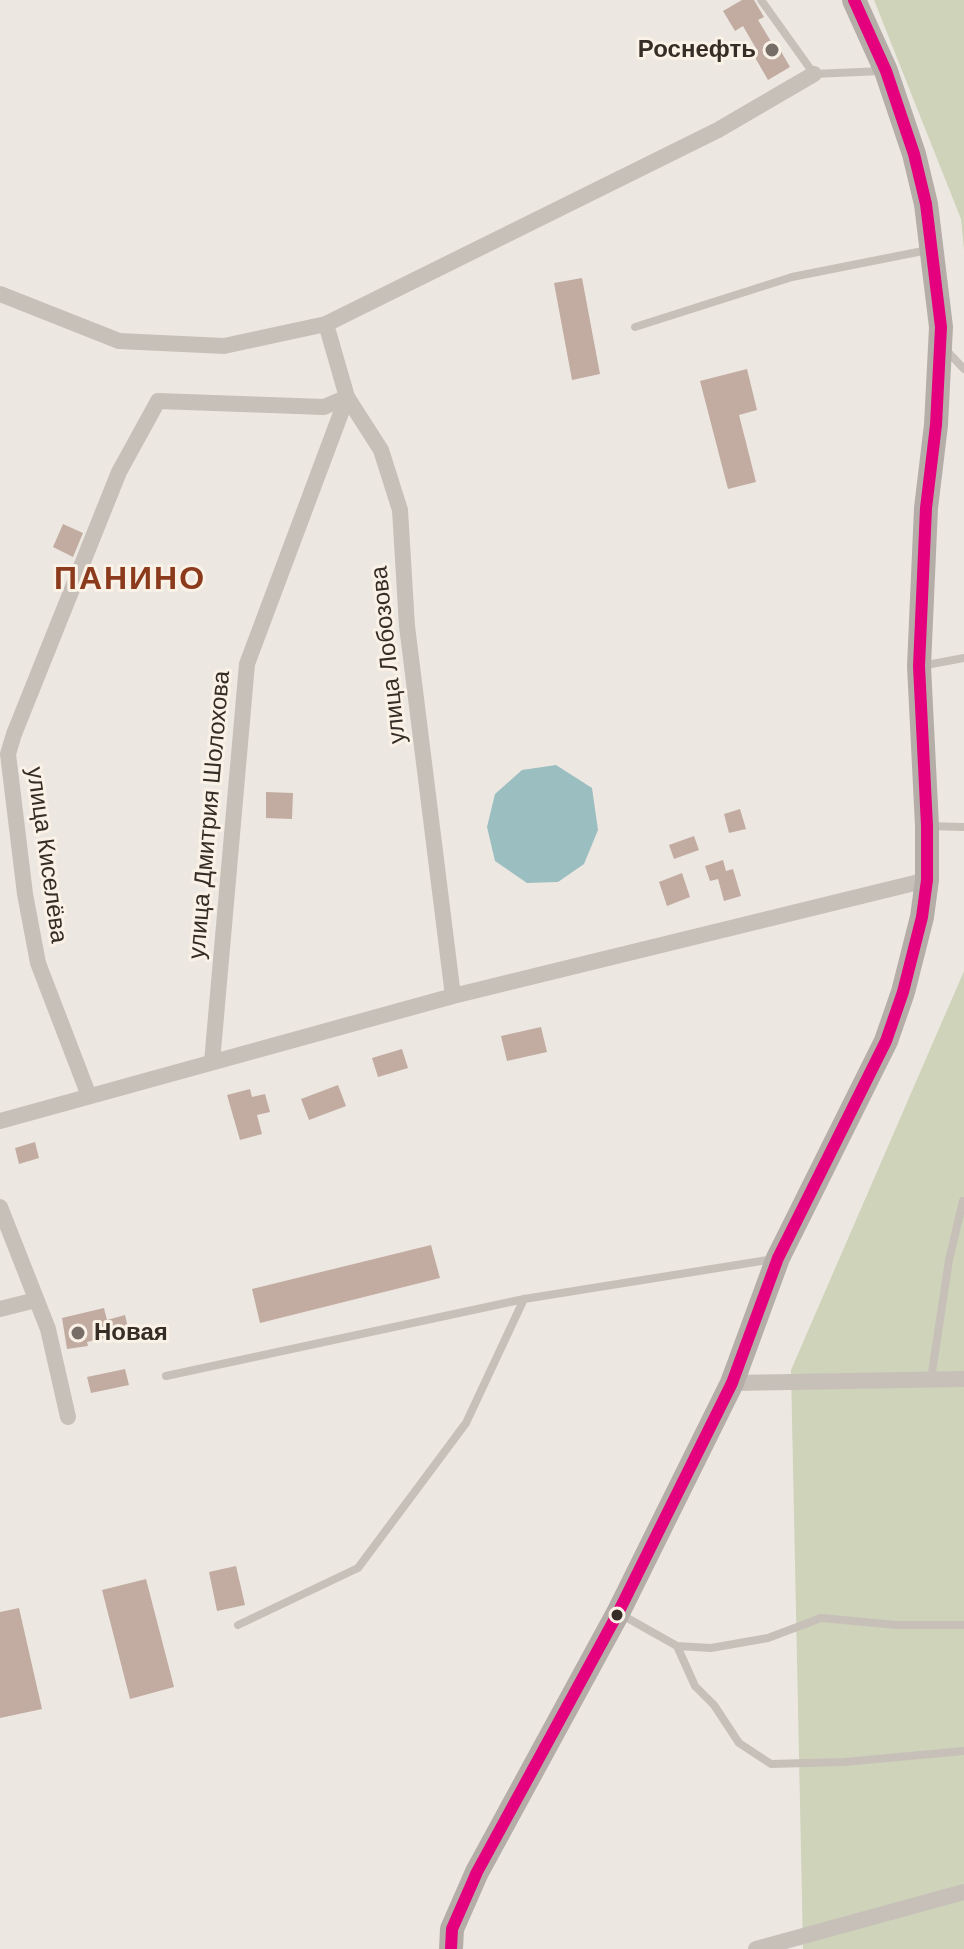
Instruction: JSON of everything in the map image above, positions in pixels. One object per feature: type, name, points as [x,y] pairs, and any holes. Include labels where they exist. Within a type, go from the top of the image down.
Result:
[{"type":"main road","points":[[451,1949],[452,1929],[477,1872],[618,1613],[732,1383],[778,1258],[886,1041],[915,948],[927,880],[919,666],[926,508],[936,425],[941,327],[926,204],[914,154],[886,71],[854,0]]},
{"type":"street","points":[[0,294],[119,341],[224,346],[326,324],[718,130],[814,74]]},
{"type":"street","name":"улица Лобозова","points":[[326,324],[347,397],[381,450],[400,510],[407,626],[453,996]]},
{"type":"street","name":"улица Дмитрия Шолохова","points":[[212,1062],[247,664],[347,397]]},
{"type":"street","name":"улица Киселёва","points":[[89,1096],[38,963],[25,894],[8,754],[14,734],[119,472],[158,401],[324,407],[347,397]]},
{"type":"street","points":[[0,1121],[453,996],[927,880]]},
{"type":"street","points":[[0,1207],[48,1329],[68,1417]]},
{"type":"street","points":[[0,1309],[36,1300]]},
{"type":"street","points":[[732,1383],[964,1379]]},
{"type":"street","points":[[756,1949],[964,1892]]},
{"type":"lane","points":[[761,0],[814,74],[886,71]]},
{"type":"lane","points":[[635,327],[792,277],[933,249]]},
{"type":"lane","points":[[940,345],[964,369]]},
{"type":"lane","points":[[919,666],[964,658]]},
{"type":"lane","points":[[927,826],[964,827]]},
{"type":"lane","points":[[931,1379],[949,1260],[963,1201]]},
{"type":"lane","points":[[166,1376],[524,1299],[778,1258]]},
{"type":"lane","points":[[238,1625],[358,1568],[466,1423],[524,1299]]},
{"type":"lane","points":[[618,1613],[677,1646],[711,1648],[768,1638],[821,1618],[897,1625],[964,1625]]},
{"type":"lane","points":[[677,1646],[695,1686],[714,1705],[739,1743],[771,1764],[844,1762],[964,1751]]},
{"type":"green space","points":[[874,0],[964,0],[964,250],[961,219]]},
{"type":"green space","points":[[964,971],[964,1949],[803,1949],[791,1370]]},
{"type":"water","points":[[556,765],[592,788],[598,830],[584,864],[558,882],[527,883],[495,861],[487,827],[495,794],[522,770]]},
{"type":"building","points":[[742,0],[754,0],[764,17],[758,20],[790,67],[768,80],[753,54],[758,52],[743,26],[735,31],[723,11]]},
{"type":"building","points":[[582,278],[600,374],[572,380],[554,283]]},
{"type":"building","points":[[747,369],[757,410],[739,415],[756,482],[728,489],[700,381]]},
{"type":"building","points":[[63,524],[83,533],[73,557],[53,547]]},
{"type":"building","points":[[266,792],[293,793],[292,819],[266,818]]},
{"type":"building","points":[[740,809],[746,829],[729,833],[724,814]]},
{"type":"building","points":[[694,836],[699,850],[674,859],[669,845]]},
{"type":"building","points":[[723,860],[726,871],[733,869],[741,896],[724,901],[718,879],[710,881],[705,866]]},
{"type":"building","points":[[682,873],[690,897],[667,906],[659,882]]},
{"type":"building","points":[[541,1027],[547,1052],[507,1061],[501,1036]]},
{"type":"building","points":[[402,1049],[408,1068],[378,1077],[372,1058]]},
{"type":"building","points":[[338,1085],[346,1106],[309,1120],[301,1099]]},
{"type":"building","points":[[250,1089],[252,1097],[265,1094],[270,1112],[257,1115],[262,1134],[240,1140],[227,1095]]},
{"type":"building","points":[[35,1142],[39,1158],[19,1164],[15,1148]]},
{"type":"building","points":[[431,1245],[440,1278],[260,1323],[252,1289]]},
{"type":"building","points":[[104,1308],[107,1320],[125,1315],[129,1332],[87,1342],[88,1346],[67,1349],[62,1318]]},
{"type":"building","points":[[125,1369],[129,1385],[91,1393],[87,1377]]},
{"type":"building","points":[[236,1566],[245,1605],[217,1611],[209,1572]]},
{"type":"building","points":[[146,1579],[174,1687],[130,1699],[102,1590]]},
{"type":"building","points":[[19,1608],[42,1709],[0,1718],[0,1612]]},
{"type":"transit line","points":[[451,1949],[452,1929],[477,1872],[618,1613],[732,1383],[778,1258],[886,1041],[903,992],[922,917],[927,880],[927,826],[919,666],[926,508],[936,425],[941,327],[926,204],[914,154],[886,71],[854,0]]},
{"type":"place","name":"Роснефть","points":[[772,50]]},
{"type":"place","name":"Новая","points":[[78,1333]]},
{"type":"district","name":"ПАНИНО","points":[[130,580]]}]
